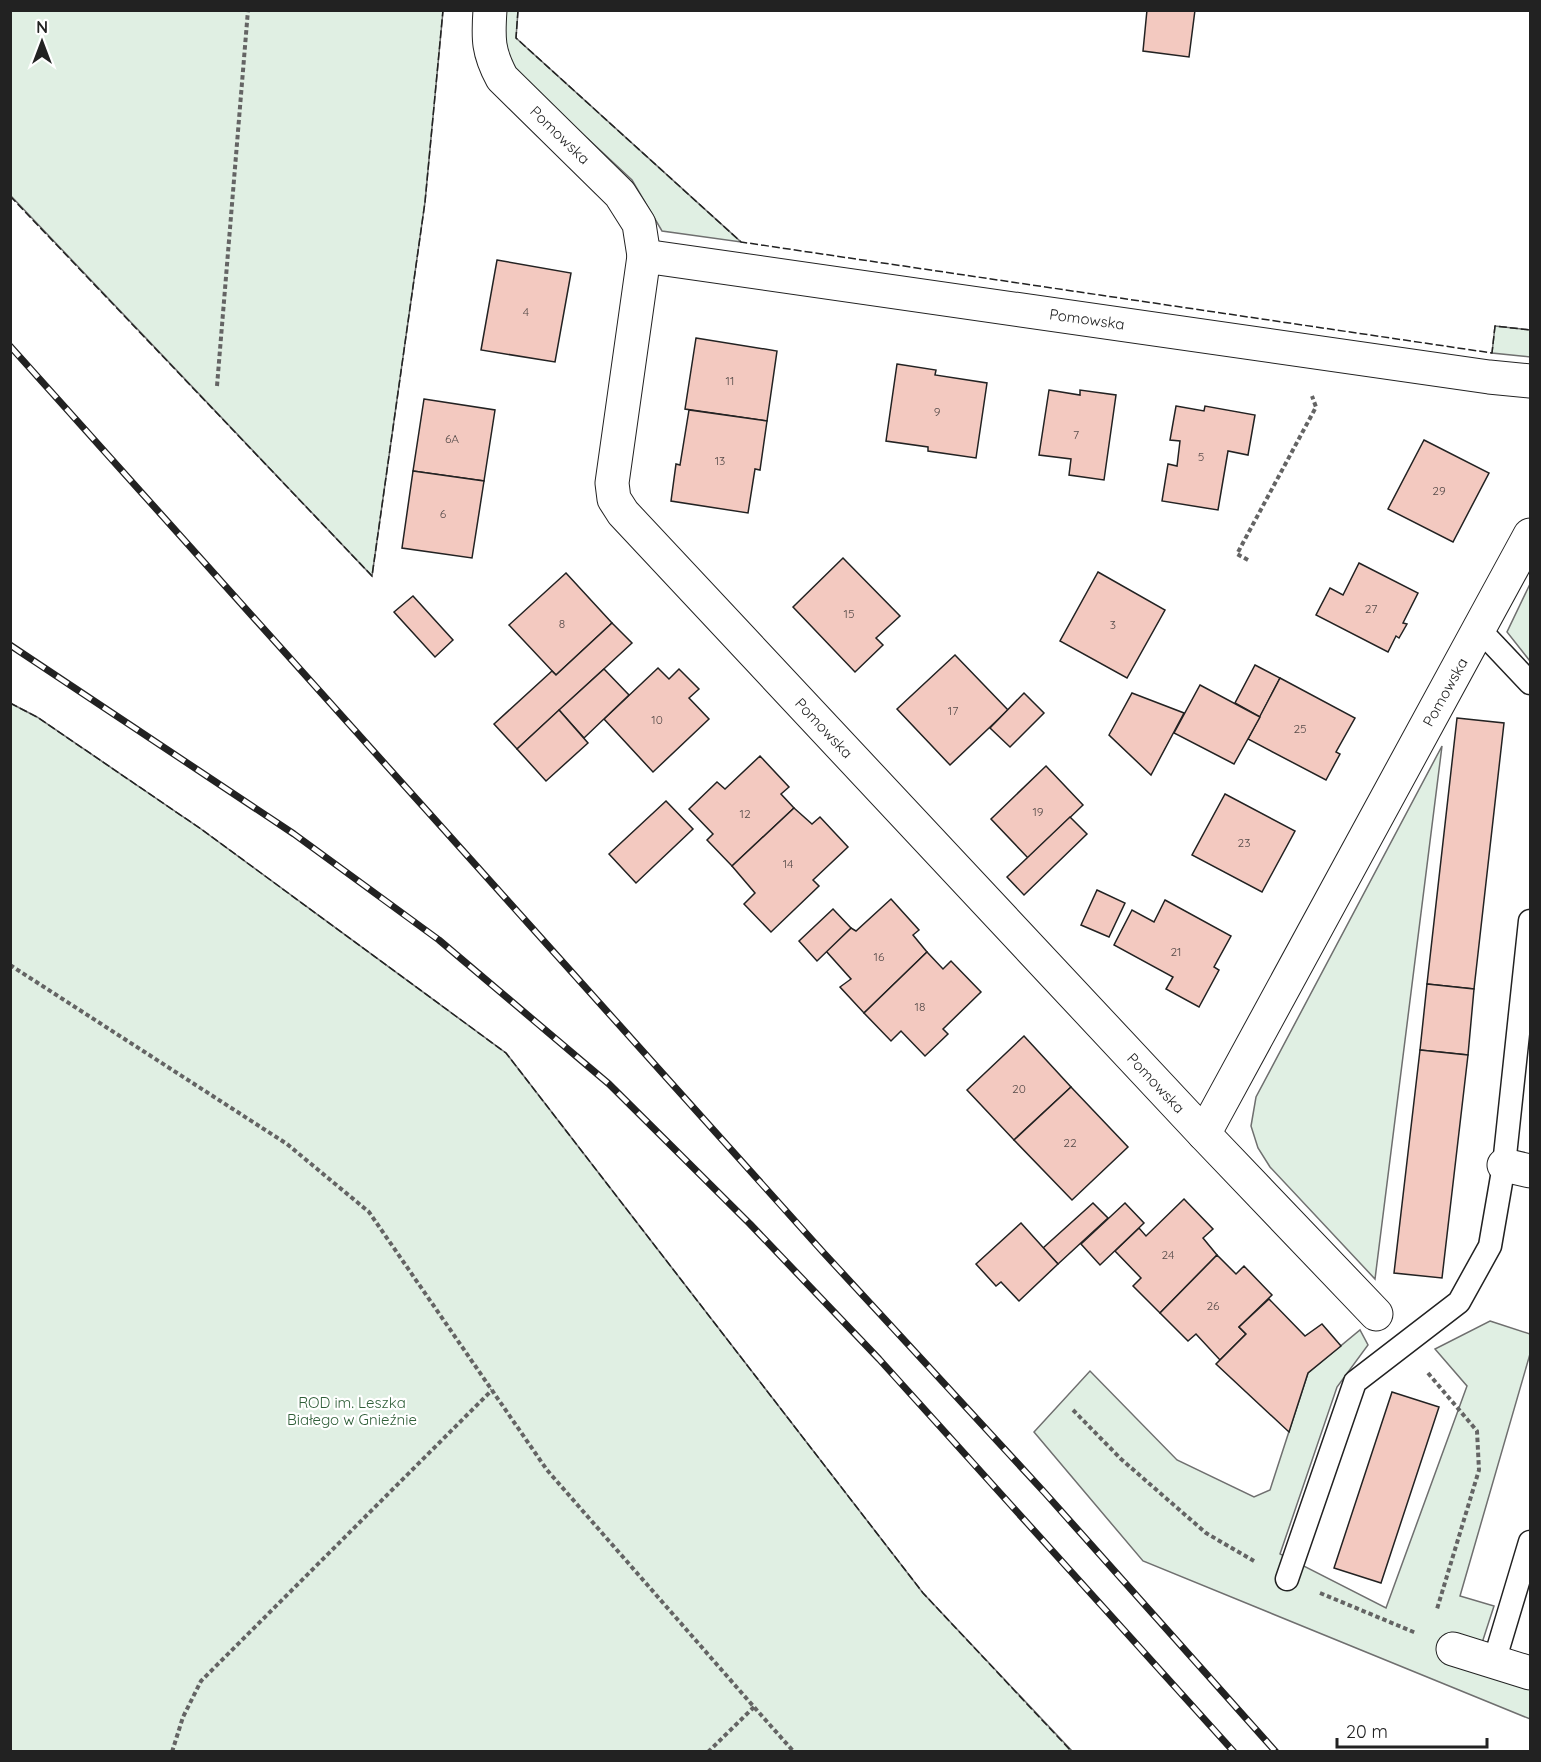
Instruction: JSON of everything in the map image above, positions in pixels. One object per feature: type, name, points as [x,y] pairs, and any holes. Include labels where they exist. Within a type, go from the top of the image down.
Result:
[{"type":"street","name":"Pomowska","points":[[490,10],[488,39],[492,60],[502,78],[620,194],[639,224],[644,256],[612,483],[614,499],[623,513],[1204,1134],[1376,1314]]},
{"type":"street","name":"Pomowska","points":[[644,256],[1478,376],[1530,381]]},
{"type":"street","name":"Pomowska","points":[[1204,1134],[1530,535]]},
{"type":"street","points":[[1441,1644],[1530,1673]]},
{"type":"lane","points":[[1479,629],[1530,683]]},
{"type":"lane","points":[[1287,1579],[1355,1382],[1460,1302],[1490,1246],[1517,1168],[1530,921]]},
{"type":"lane","points":[[1494,1662],[1526,1574],[1530,1542]]},
{"type":"path","points":[[217,386],[248,10]]},
{"type":"path","points":[[1248,560],[1237,554],[1316,407],[1310,390]]},
{"type":"path","points":[[10,965],[287,1144],[369,1212],[547,1470],[794,1752]]},
{"type":"path","points":[[1073,1410],[1121,1459],[1206,1533],[1287,1579],[1441,1644],[1479,1470],[1477,1431],[1404,1344]]},
{"type":"path","points":[[172,1752],[183,1717],[201,1681],[493,1390]]},
{"type":"path","points":[[708,1752],[754,1707]]},
{"type":"green space","points":[[11,10],[443,11],[425,202],[372,576],[11,196]]},
{"type":"green space","points":[[504,11],[518,11],[516,38],[741,242],[662,231],[632,180],[513,69],[501,36]]},
{"type":"green space","points":[[1495,326],[1530,330],[1530,357],[1492,353]]},
{"type":"green space","points":[[1530,584],[1530,661],[1507,632]]},
{"type":"green space","name":"ROD im. Leszka Białego w Gnieźnie","points":[[10,703],[37,717],[201,829],[506,1053],[923,1593],[1072,1751],[11,1751]]},
{"type":"green space","points":[[1442,746],[1375,1279],[1270,1167],[1258,1148],[1251,1126],[1256,1097]]},
{"type":"green space","points":[[1490,1321],[1530,1334],[1530,1354],[1460,1596],[1494,1606],[1482,1643],[1530,1684],[1530,1719],[1143,1561],[1034,1432],[1090,1371],[1177,1460],[1254,1497],[1270,1490],[1308,1373],[1360,1330],[1368,1345],[1337,1387],[1280,1554],[1386,1608],[1467,1386],[1435,1349]]},
{"type":"building","points":[[1147,10],[1195,10],[1189,57],[1143,51]]},
{"type":"building","points":[[497,260],[571,273],[555,362],[481,350]]},
{"type":"building","points":[[696,338],[777,351],[767,421],[685,409]]},
{"type":"building","points":[[897,364],[936,370],[935,375],[987,383],[976,458],[928,451],[928,447],[886,441]]},
{"type":"building","points":[[1049,390],[1080,395],[1080,390],[1116,395],[1104,480],[1069,475],[1071,459],[1039,455]]},
{"type":"building","points":[[424,399],[495,410],[484,481],[413,471]]},
{"type":"building","points":[[1176,406],[1204,411],[1205,406],[1255,415],[1248,455],[1228,451],[1218,510],[1162,501],[1168,464],[1177,466],[1180,441],[1170,440]]},
{"type":"building","points":[[689,410],[767,421],[760,470],[755,469],[748,513],[671,501],[676,464],[680,465]]},
{"type":"building","points":[[1424,440],[1489,473],[1453,542],[1388,509]]},
{"type":"building","points":[[413,471],[484,481],[472,558],[402,548]]},
{"type":"building","points":[[843,558],[900,616],[876,638],[883,645],[855,672],[793,607]]},
{"type":"building","points":[[1359,563],[1418,593],[1403,623],[1407,624],[1399,638],[1396,636],[1388,652],[1316,615],[1330,588],[1343,595]]},
{"type":"building","points":[[1098,572],[1165,610],[1127,678],[1060,641]]},
{"type":"building","points":[[566,573],[612,623],[556,675],[509,625]]},
{"type":"building","points":[[413,596],[453,640],[435,657],[394,612]]},
{"type":"building","points":[[612,623],[632,643],[517,749],[494,724],[552,671],[556,675]]},
{"type":"building","points":[[955,655],[1008,710],[950,765],[897,709]]},
{"type":"building","points":[[1255,665],[1280,678],[1260,717],[1235,703]]},
{"type":"building","points":[[658,668],[669,679],[679,669],[699,689],[689,698],[709,719],[653,772],[604,719]]},
{"type":"building","points":[[604,669],[629,695],[584,738],[559,710]]},
{"type":"building","points":[[1280,678],[1355,718],[1336,752],[1340,754],[1326,780],[1248,739]]},
{"type":"building","points":[[1200,685],[1260,717],[1234,764],[1174,733]]},
{"type":"building","points":[[1024,693],[1044,713],[1010,747],[990,728]]},
{"type":"building","points":[[1132,693],[1184,713],[1151,775],[1109,735]]},
{"type":"building","points":[[559,710],[588,743],[546,781],[517,749]]},
{"type":"building","points":[[1457,718],[1504,723],[1474,989],[1427,984]]},
{"type":"building","points":[[760,756],[789,787],[781,794],[794,808],[732,866],[707,840],[713,834],[689,809],[717,782],[725,789]]},
{"type":"building","points":[[1046,766],[1083,805],[1028,858],[991,819]]},
{"type":"building","points":[[1225,794],[1295,831],[1262,892],[1192,855]]},
{"type":"building","points":[[666,801],[693,829],[636,883],[609,854]]},
{"type":"building","points":[[794,808],[812,824],[820,817],[848,847],[813,880],[819,886],[771,932],[744,904],[755,893],[732,866]]},
{"type":"building","points":[[1070,817],[1087,834],[1024,895],[1007,877]]},
{"type":"building","points":[[1097,890],[1125,903],[1109,937],[1081,925]]},
{"type":"building","points":[[891,899],[919,930],[913,935],[927,952],[864,1013],[840,987],[851,979],[826,951],[851,928],[856,931]]},
{"type":"building","points":[[1165,900],[1231,936],[1214,967],[1219,970],[1199,1007],[1166,989],[1173,977],[1114,945],[1132,910],[1154,922]]},
{"type":"building","points":[[833,909],[851,928],[817,961],[799,941]]},
{"type":"building","points":[[927,952],[943,969],[951,961],[981,992],[943,1029],[948,1034],[925,1056],[901,1031],[891,1041],[864,1013]]},
{"type":"building","points":[[1427,984],[1474,989],[1468,1055],[1420,1050]]},
{"type":"building","points":[[1024,1036],[1071,1087],[1014,1140],[967,1090]]},
{"type":"building","points":[[1420,1050],[1468,1055],[1442,1278],[1394,1273]]},
{"type":"building","points":[[1071,1087],[1128,1147],[1072,1200],[1014,1140]]},
{"type":"building","points":[[1184,1199],[1213,1229],[1203,1238],[1217,1255],[1160,1313],[1133,1286],[1141,1278],[1115,1251],[1139,1228],[1146,1236]]},
{"type":"building","points":[[1093,1203],[1108,1218],[1058,1264],[1043,1248]]},
{"type":"building","points":[[1125,1203],[1144,1223],[1100,1265],[1081,1244]]},
{"type":"building","points":[[1021,1223],[1058,1264],[1019,1301],[1001,1282],[996,1286],[976,1264]]},
{"type":"building","points":[[1217,1255],[1236,1274],[1244,1266],[1272,1295],[1239,1327],[1246,1334],[1220,1360],[1196,1334],[1188,1341],[1160,1313]]},
{"type":"building","points":[[1269,1299],[1305,1336],[1322,1324],[1341,1346],[1308,1373],[1289,1432],[1216,1364],[1246,1334],[1239,1327]]},
{"type":"building","points":[[1392,1392],[1439,1407],[1381,1583],[1334,1568]]},
{"type":"railway","points":[[10,346],[822,1251],[1045,1493],[1276,1752]]},
{"type":"railway","points":[[10,645],[294,834],[439,940],[609,1084],[750,1224],[879,1359],[1234,1752]]},
{"type":"fence","points":[[10,196],[372,576],[425,202],[443,10]]},
{"type":"fence","points":[[518,10],[516,38],[741,242],[1492,353],[1495,326],[1530,330]]},
{"type":"fence","points":[[10,703],[37,717],[201,829],[506,1053],[923,1593],[1072,1752]]}]
